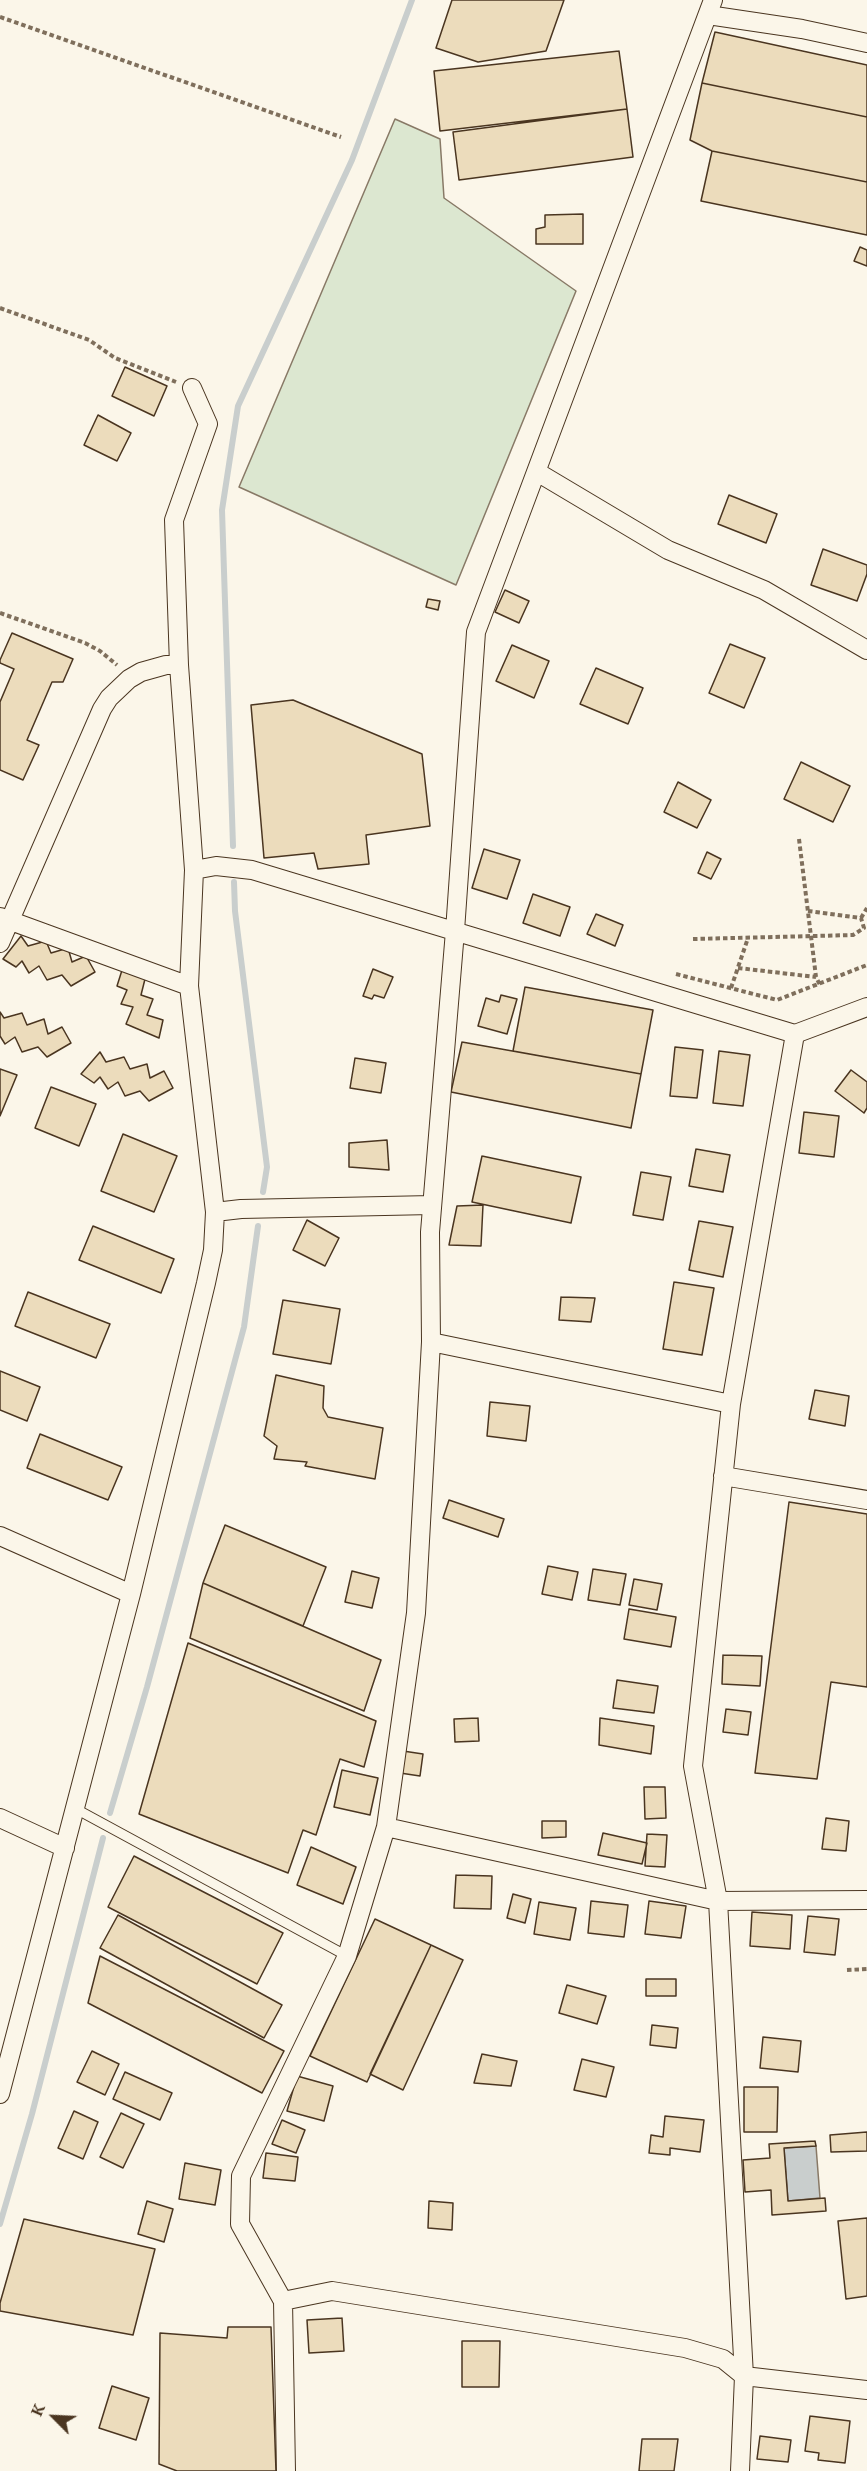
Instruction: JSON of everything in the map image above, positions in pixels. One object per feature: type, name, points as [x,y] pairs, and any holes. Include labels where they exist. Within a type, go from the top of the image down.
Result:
[{"type":"street","points":[[286,2471],[284,2301],[240,2224],[241,2176],[347,1956],[386,1827],[416,1613],[431,1342],[430,1232],[455,931],[476,632],[710,8],[867,44]]},
{"type":"street","points":[[0,2094],[65,1848],[82,1812],[213,1250],[215,1212],[189,986],[194,870],[179,665],[174,520],[208,424],[192,388]]},
{"type":"street","points":[[537,472],[668,550],[764,591],[867,651]]},
{"type":"street","points":[[0,943],[5,919],[109,698],[129,679],[153,668],[179,665]]},
{"type":"street","points":[[194,870],[216,867],[252,870],[795,1034],[867,1007]]},
{"type":"street","points":[[5,919],[189,986]]},
{"type":"street","points":[[740,2471],[744,2376],[718,1901],[693,1766],[731,1404],[795,1034]]},
{"type":"street","points":[[215,1212],[241,1209],[432,1205]]},
{"type":"street","points":[[431,1342],[731,1404]]},
{"type":"street","points":[[723,1476],[867,1500]]},
{"type":"street","points":[[0,1536],[131,1594]]},
{"type":"street","points":[[0,1818],[65,1848]]},
{"type":"street","points":[[386,1827],[718,1901],[867,1900]]},
{"type":"street","points":[[284,2301],[332,2291],[685,2348],[723,2359],[744,2376],[867,2390]]},
{"type":"lane","points":[[82,1812],[347,1956]]},
{"type":"path","points":[[0,17],[341,137]]},
{"type":"path","points":[[0,308],[89,340],[115,358],[192,388]]},
{"type":"path","points":[[0,613],[86,643],[113,661],[129,679]]},
{"type":"path","points":[[799,839],[816,977],[820,985]]},
{"type":"path","points":[[693,939],[853,935],[864,928],[861,918],[867,908]]},
{"type":"path","points":[[808,911],[861,918]]},
{"type":"path","points":[[731,988],[748,938]]},
{"type":"path","points":[[676,974],[777,1000],[867,965]]},
{"type":"path","points":[[738,968],[816,977]]},
{"type":"path","points":[[847,1970],[867,1970]]},
{"type":"green space","points":[[395,119],[440,139],[444,198],[576,291],[456,585],[239,487]]},
{"type":"shaded area","points":[[816,2146],[820,2198],[788,2201],[784,2148]]},
{"type":"building","points":[[452,0],[564,0],[546,51],[478,62],[436,48]]},
{"type":"building","points":[[715,32],[867,65],[867,117],[702,83]]},
{"type":"building","points":[[619,51],[627,109],[440,131],[434,71]]},
{"type":"building","points":[[702,83],[867,117],[867,182],[712,151],[690,140]]},
{"type":"building","points":[[627,109],[633,157],[459,180],[453,132]]},
{"type":"building","points":[[712,151],[867,182],[867,235],[701,201]]},
{"type":"building","points":[[583,214],[583,244],[536,244],[536,229],[545,227],[545,215]]},
{"type":"building","points":[[860,247],[867,250],[867,266],[854,261]]},
{"type":"building","points":[[125,367],[167,386],[154,416],[112,396]]},
{"type":"building","points":[[98,415],[131,433],[117,461],[84,445]]},
{"type":"building","points":[[729,495],[777,514],[766,543],[718,524]]},
{"type":"building","points":[[823,549],[867,565],[867,574],[857,601],[811,585]]},
{"type":"building","points":[[505,590],[529,601],[519,623],[495,612]]},
{"type":"building","points":[[428,599],[440,601],[438,610],[426,607]]},
{"type":"building","points":[[12,633],[73,659],[63,682],[52,682],[27,740],[39,745],[23,780],[0,770],[0,702],[14,669],[0,663],[0,660]]},
{"type":"building","points":[[730,644],[765,658],[744,708],[709,693]]},
{"type":"building","points":[[512,645],[549,661],[534,698],[496,681]]},
{"type":"building","points":[[596,668],[643,688],[628,724],[580,704]]},
{"type":"building","points":[[293,700],[422,754],[430,826],[366,835],[369,864],[318,869],[314,853],[264,858],[251,705]]},
{"type":"building","points":[[801,762],[850,786],[833,822],[784,799]]},
{"type":"building","points":[[678,782],[711,800],[697,828],[664,812]]},
{"type":"building","points":[[484,849],[520,860],[507,899],[472,888]]},
{"type":"building","points":[[707,852],[721,859],[711,879],[698,873]]},
{"type":"building","points":[[533,894],[570,907],[560,936],[523,923]]},
{"type":"building","points":[[596,914],[623,925],[615,946],[587,934]]},
{"type":"building","points":[[21,936],[28,946],[46,941],[51,953],[68,948],[72,962],[86,956],[95,972],[71,986],[62,975],[47,980],[39,966],[29,973],[22,961],[16,967],[3,959]]},
{"type":"building","points":[[123,967],[146,975],[141,995],[153,999],[147,1015],[163,1020],[159,1038],[126,1024],[133,1007],[121,1004],[127,990],[117,986]]},
{"type":"building","points":[[373,969],[393,977],[384,998],[374,995],[372,999],[363,996]]},
{"type":"building","points":[[525,987],[653,1010],[641,1074],[513,1051]]},
{"type":"building","points":[[501,995],[517,999],[507,1034],[478,1026],[486,998],[499,1002]]},
{"type":"building","points":[[0,1012],[4,1018],[22,1013],[27,1025],[44,1019],[48,1034],[62,1027],[71,1043],[47,1057],[38,1047],[22,1052],[15,1037],[5,1044],[0,1036]]},
{"type":"building","points":[[462,1042],[641,1074],[631,1128],[451,1092]]},
{"type":"building","points":[[675,1047],[703,1050],[697,1098],[670,1096]]},
{"type":"building","points":[[719,1051],[750,1055],[743,1106],[713,1103]]},
{"type":"building","points":[[100,1052],[106,1062],[124,1057],[130,1069],[147,1064],[150,1078],[164,1071],[173,1088],[149,1101],[140,1091],[125,1096],[118,1082],[108,1089],[100,1077],[94,1083],[81,1074]]},
{"type":"building","points":[[355,1058],[386,1063],[381,1093],[350,1088]]},
{"type":"building","points":[[0,1069],[17,1075],[0,1116]]},
{"type":"building","points":[[851,1070],[867,1082],[867,1108],[864,1113],[835,1091]]},
{"type":"building","points":[[51,1087],[96,1104],[79,1146],[35,1128]]},
{"type":"building","points":[[804,1112],[839,1116],[834,1157],[799,1153]]},
{"type":"building","points":[[123,1134],[177,1156],[154,1212],[101,1191]]},
{"type":"building","points":[[387,1140],[389,1170],[349,1167],[349,1143]]},
{"type":"building","points":[[696,1149],[730,1155],[723,1192],[689,1186]]},
{"type":"building","points":[[482,1156],[581,1177],[571,1223],[472,1202]]},
{"type":"building","points":[[641,1172],[671,1177],[663,1220],[633,1215]]},
{"type":"building","points":[[483,1205],[481,1246],[449,1245],[457,1206]]},
{"type":"building","points":[[307,1220],[339,1238],[325,1266],[293,1250]]},
{"type":"building","points":[[699,1221],[733,1227],[723,1277],[689,1270]]},
{"type":"building","points":[[93,1226],[174,1259],[161,1293],[79,1260]]},
{"type":"building","points":[[674,1282],[714,1288],[702,1355],[663,1349]]},
{"type":"building","points":[[28,1292],[110,1324],[96,1358],[15,1326]]},
{"type":"building","points":[[561,1297],[595,1298],[591,1322],[559,1320]]},
{"type":"building","points":[[283,1300],[340,1309],[331,1364],[273,1354]]},
{"type":"building","points":[[0,1371],[40,1387],[27,1421],[0,1410]]},
{"type":"building","points":[[276,1375],[324,1386],[323,1408],[328,1417],[383,1428],[375,1479],[305,1466],[307,1462],[274,1459],[277,1446],[264,1436]]},
{"type":"building","points":[[815,1390],[849,1396],[845,1426],[809,1419]]},
{"type":"building","points":[[490,1402],[530,1406],[526,1441],[487,1436]]},
{"type":"building","points":[[40,1434],[122,1467],[108,1500],[27,1468]]},
{"type":"building","points":[[449,1500],[504,1519],[498,1537],[443,1518]]},
{"type":"building","points":[[789,1502],[867,1514],[867,1687],[831,1682],[817,1779],[755,1773]]},
{"type":"building","points":[[225,1525],[326,1567],[303,1626],[203,1583]]},
{"type":"building","points":[[548,1566],[578,1572],[572,1600],[542,1594]]},
{"type":"building","points":[[593,1569],[626,1574],[620,1605],[588,1600]]},
{"type":"building","points":[[352,1571],[379,1578],[372,1608],[345,1602]]},
{"type":"building","points":[[634,1579],[662,1584],[657,1610],[629,1605]]},
{"type":"building","points":[[203,1583],[381,1660],[364,1711],[190,1638]]},
{"type":"building","points":[[629,1609],[676,1617],[671,1647],[624,1639]]},
{"type":"building","points":[[188,1643],[376,1721],[364,1767],[340,1759],[316,1835],[303,1830],[288,1873],[139,1814]]},
{"type":"building","points":[[723,1655],[762,1656],[760,1686],[722,1684]]},
{"type":"building","points":[[617,1680],[658,1686],[654,1713],[613,1708]]},
{"type":"building","points":[[726,1709],[751,1712],[748,1735],[723,1732]]},
{"type":"building","points":[[478,1718],[479,1741],[455,1742],[454,1719]]},
{"type":"building","points":[[600,1718],[654,1726],[651,1754],[599,1745]]},
{"type":"building","points":[[403,1751],[423,1754],[420,1776],[400,1773]]},
{"type":"building","points":[[342,1770],[378,1778],[370,1815],[334,1807]]},
{"type":"building","points":[[644,1787],[665,1787],[666,1818],[645,1819]]},
{"type":"building","points":[[826,1818],[849,1821],[846,1851],[822,1849]]},
{"type":"building","points":[[542,1821],[566,1821],[566,1837],[542,1838]]},
{"type":"building","points":[[603,1833],[647,1843],[642,1864],[598,1855]]},
{"type":"building","points":[[647,1834],[667,1835],[665,1867],[645,1866]]},
{"type":"building","points":[[311,1847],[356,1867],[343,1904],[297,1885]]},
{"type":"building","points":[[134,1856],[283,1933],[257,1984],[108,1907]]},
{"type":"building","points":[[456,1875],[492,1876],[491,1909],[454,1908]]},
{"type":"building","points":[[513,1894],[531,1899],[525,1923],[507,1918]]},
{"type":"building","points":[[591,1901],[628,1905],[624,1937],[588,1933]]},
{"type":"building","points":[[649,1901],[686,1906],[681,1938],[645,1934]]},
{"type":"building","points":[[539,1902],[576,1908],[570,1940],[534,1934]]},
{"type":"building","points":[[752,1912],[792,1915],[790,1949],[750,1946]]},
{"type":"building","points":[[118,1915],[282,2005],[264,2038],[100,1948]]},
{"type":"building","points":[[808,1916],[839,1919],[835,1955],[804,1952]]},
{"type":"building","points":[[375,1919],[431,1945],[367,2082],[310,2056]]},
{"type":"building","points":[[431,1945],[463,1960],[403,2090],[370,2074]]},
{"type":"building","points":[[100,1956],[284,2051],[262,2093],[88,2003]]},
{"type":"building","points":[[646,1979],[676,1979],[676,1996],[646,1996]]},
{"type":"building","points":[[567,1985],[606,1996],[597,2024],[559,2013]]},
{"type":"building","points":[[652,2025],[678,2028],[676,2048],[650,2045]]},
{"type":"building","points":[[763,2037],[801,2041],[798,2072],[760,2068]]},
{"type":"building","points":[[92,2051],[119,2064],[105,2095],[77,2082]]},
{"type":"building","points":[[482,2054],[517,2061],[511,2086],[474,2083]]},
{"type":"building","points":[[582,2059],[614,2067],[606,2097],[574,2090]]},
{"type":"building","points":[[125,2072],[172,2093],[160,2120],[113,2099]]},
{"type":"building","points":[[297,2076],[333,2086],[324,2121],[287,2111]]},
{"type":"building","points":[[744,2087],[778,2087],[777,2132],[744,2132]]},
{"type":"building","points":[[74,2111],[98,2122],[83,2159],[58,2148]]},
{"type":"building","points":[[121,2113],[144,2124],[123,2168],[100,2157]]},
{"type":"building","points":[[665,2116],[704,2120],[700,2152],[670,2148],[670,2155],[649,2153],[651,2135],[663,2137]]},
{"type":"building","points":[[282,2120],[305,2130],[296,2153],[272,2144]]},
{"type":"building","points":[[867,2132],[867,2151],[831,2152],[830,2135]]},
{"type":"building","points":[[815,2141],[816,2146],[784,2148],[788,2201],[825,2198],[826,2211],[772,2215],[771,2190],[745,2192],[743,2160],[770,2158],[769,2144]]},
{"type":"building","points":[[266,2153],[298,2157],[295,2181],[263,2178]]},
{"type":"building","points":[[185,2163],[221,2170],[215,2205],[179,2199]]},
{"type":"building","points":[[147,2201],[173,2209],[164,2242],[138,2234]]},
{"type":"building","points":[[429,2201],[453,2203],[452,2230],[428,2228]]},
{"type":"building","points":[[867,2218],[867,2296],[846,2299],[838,2221]]},
{"type":"building","points":[[24,2219],[155,2249],[133,2335],[0,2311],[0,2303]]},
{"type":"building","points":[[342,2318],[344,2351],[309,2353],[307,2320]]},
{"type":"building","points":[[228,2327],[271,2327],[276,2471],[177,2471],[159,2464],[160,2333],[227,2338]]},
{"type":"building","points":[[462,2341],[500,2341],[499,2387],[462,2387]]},
{"type":"building","points":[[112,2386],[149,2398],[136,2440],[99,2428]]},
{"type":"building","points":[[810,2416],[850,2421],[845,2463],[818,2460],[819,2453],[805,2451]]},
{"type":"building","points":[[760,2436],[791,2440],[788,2462],[757,2459]]},
{"type":"building","points":[[642,2439],[678,2439],[674,2471],[639,2471]]},
{"type":"waterway","points":[[233,846],[222,510],[238,406],[352,160],[412,0]]},
{"type":"waterway","points":[[234,882],[235,911],[267,1167],[263,1192]]},
{"type":"waterway","points":[[110,1813],[147,1687],[244,1327],[258,1226]]},
{"type":"waterway","points":[[0,2224],[32,2114],[103,1838]]}]
